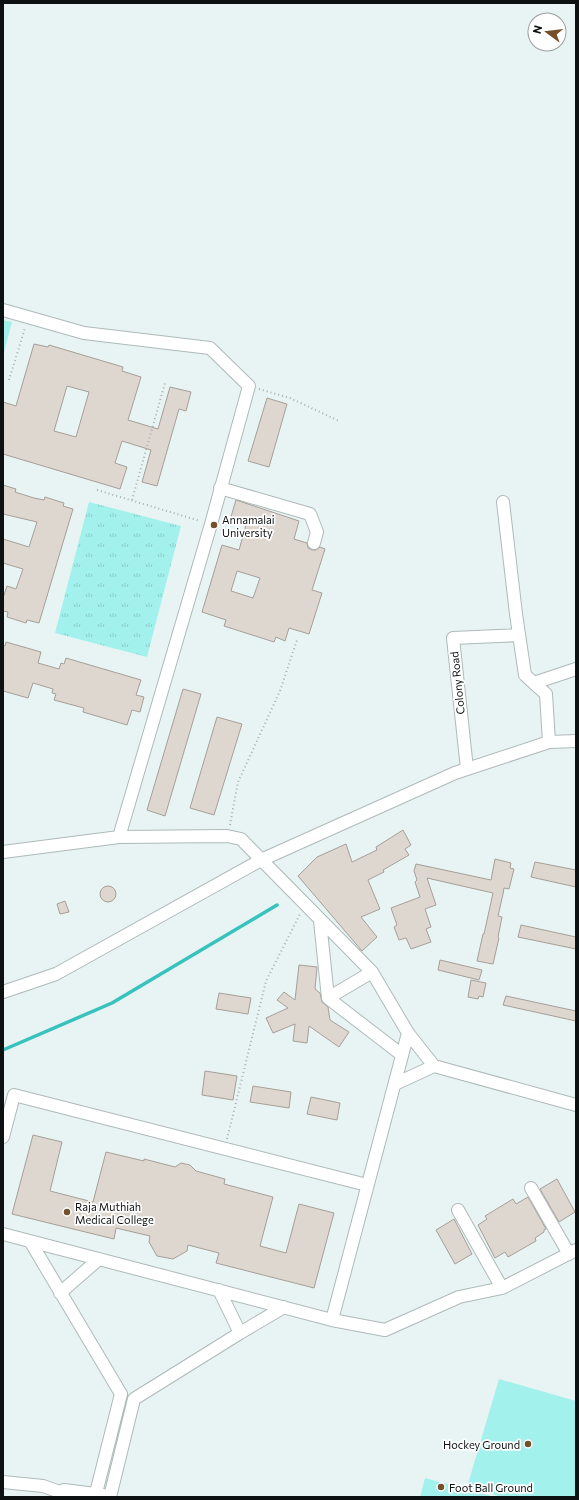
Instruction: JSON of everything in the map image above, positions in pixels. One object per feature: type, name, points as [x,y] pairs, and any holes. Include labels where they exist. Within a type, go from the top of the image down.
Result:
[{"type":"street","points":[[3,310],[84,334],[210,348],[249,386],[211,524],[119,837]]},
{"type":"street","points":[[220,488],[310,514],[317,532],[314,543]]},
{"type":"street","points":[[503,502],[524,675],[546,694],[549,742]]},
{"type":"street","name":"Colony Road","points":[[467,769],[453,638],[519,635]]},
{"type":"street","points":[[534,683],[576,669]]},
{"type":"street","points":[[3,992],[56,974],[261,860],[455,773],[549,742],[576,741]]},
{"type":"street","points":[[3,852],[119,837],[227,836],[241,839],[306,904],[320,921],[372,972],[408,1033],[434,1066],[576,1105]]},
{"type":"street","points":[[320,921],[328,998],[402,1055]]},
{"type":"street","points":[[328,998],[372,972]]},
{"type":"street","points":[[332,1320],[408,1033]]},
{"type":"street","points":[[395,1084],[434,1066]]},
{"type":"street","points":[[3,1137],[14,1095],[367,1185]]},
{"type":"street","points":[[3,1234],[332,1320],[385,1330],[459,1297],[502,1288],[572,1252],[531,1188]]},
{"type":"street","points":[[458,1210],[502,1288]]},
{"type":"street","points":[[30,1241],[121,1394],[95,1495]]},
{"type":"street","points":[[60,1293],[99,1259]]},
{"type":"street","points":[[219,1290],[240,1333]]},
{"type":"street","points":[[49,1488],[110,1497],[134,1399],[284,1307]]},
{"type":"street","points":[[3,1482],[43,1486],[74,1497]]},
{"type":"path","points":[[9,380],[28,317]]},
{"type":"path","points":[[132,500],[165,383]]},
{"type":"path","points":[[249,386],[290,398],[339,421]]},
{"type":"path","points":[[97,490],[211,524]]},
{"type":"path","points":[[227,836],[238,782],[280,691],[297,640]]},
{"type":"path","points":[[225,1149],[266,981],[306,904]]},
{"type":"green space","points":[[3,320],[12,322],[4,352],[3,352]]},
{"type":"green space","points":[[89,502],[181,526],[147,657],[55,633]]},
{"type":"green space","name":"Hockey Ground","points":[[499,1379],[576,1401],[576,1497],[502,1497],[467,1487]]},
{"type":"green space","name":"Foot Ball Ground","points":[[425,1478],[495,1497],[420,1497]]},
{"type":"building","points":[[34,344],[48,347],[49,345],[123,367],[122,371],[141,377],[128,420],[158,429],[170,387],[191,392],[186,411],[179,409],[157,486],[142,482],[151,450],[122,441],[115,463],[127,467],[120,489],[3,454],[3,402],[16,406]],"holes":[[[67,386],[89,392],[76,437],[54,431]]]},
{"type":"building","points":[[267,398],[287,404],[269,467],[248,461]]},
{"type":"building","points":[[3,485],[16,489],[15,492],[34,498],[44,500],[45,497],[64,503],[63,506],[73,509],[39,623],[27,620],[26,623],[7,617],[8,612],[3,611],[3,598],[7,586],[16,589],[23,569],[3,563],[3,539],[29,547],[37,522],[3,514]]},
{"type":"building","points":[[236,500],[299,521],[294,539],[307,543],[308,548],[312,550],[316,550],[320,547],[325,549],[312,590],[322,593],[309,634],[289,628],[285,641],[276,637],[274,642],[224,626],[226,620],[202,612],[222,545],[239,550],[246,525],[230,520]],"holes":[[[237,571],[260,578],[253,598],[231,591]]]},
{"type":"building","points":[[6,642],[41,652],[38,663],[59,669],[61,663],[64,664],[66,658],[141,680],[136,695],[144,697],[140,712],[132,710],[127,725],[83,712],[84,708],[54,700],[56,694],[52,693],[53,689],[33,683],[28,698],[3,691],[3,645],[5,646]]},
{"type":"building","points":[[183,689],[201,694],[165,816],[147,810]]},
{"type":"building","points":[[217,717],[242,724],[214,815],[190,808]]},
{"type":"building","points":[[403,830],[411,845],[405,849],[409,855],[383,870],[384,872],[368,880],[380,909],[361,917],[377,937],[362,951],[298,876],[317,857],[346,844],[352,862],[377,850],[376,847]]},
{"type":"building","points":[[495,859],[511,863],[510,868],[514,869],[509,889],[504,888],[498,916],[502,917],[499,938],[493,964],[477,961],[493,893],[427,878],[436,905],[425,909],[431,927],[426,929],[431,942],[411,949],[406,938],[399,940],[394,927],[397,925],[391,908],[420,897],[415,882],[417,880],[414,871],[416,864],[491,880]]},
{"type":"building","points":[[535,862],[576,870],[576,887],[531,877]]},
{"type":"building","points":[[105,886],[111,886],[116,891],[114,900],[111,902],[105,902],[100,897],[100,891]]},
{"type":"building","points":[[65,901],[69,912],[60,914],[57,904]]},
{"type":"building","points":[[521,925],[576,937],[576,949],[518,937]]},
{"type":"building","points":[[440,960],[482,970],[479,980],[438,970]]},
{"type":"building","points":[[299,965],[317,967],[315,989],[320,993],[322,1002],[328,1007],[330,1020],[349,1032],[339,1047],[309,1026],[307,1043],[293,1041],[295,1024],[273,1033],[266,1018],[288,1008],[277,1000],[284,992],[295,1000]]},
{"type":"building","points":[[471,980],[486,983],[483,997],[479,996],[478,999],[468,997]]},
{"type":"building","points":[[219,993],[251,998],[248,1014],[216,1009]]},
{"type":"building","points":[[506,996],[576,1011],[576,1021],[503,1005]]},
{"type":"building","points":[[205,1071],[237,1076],[233,1100],[202,1095]]},
{"type":"building","points":[[253,1086],[291,1092],[289,1108],[250,1102]]},
{"type":"building","points":[[311,1097],[340,1103],[337,1120],[307,1114]]},
{"type":"building","name":"Raja Muthiah Medical College","points":[[33,1135],[62,1142],[50,1191],[93,1202],[106,1152],[144,1161],[144,1159],[175,1167],[181,1163],[190,1165],[196,1171],[225,1179],[224,1184],[273,1197],[260,1246],[286,1253],[299,1204],[334,1213],[314,1288],[216,1263],[219,1253],[188,1245],[187,1251],[173,1259],[157,1256],[149,1242],[150,1236],[116,1228],[114,1239],[12,1214]]},
{"type":"building","points":[[557,1179],[575,1212],[559,1222],[540,1189]]},
{"type":"building","points":[[528,1197],[546,1229],[535,1238],[536,1241],[508,1257],[505,1252],[495,1258],[478,1225],[487,1219],[485,1216],[513,1199],[516,1204]]},
{"type":"building","points":[[454,1219],[472,1254],[455,1264],[436,1230]]},
{"type":"waterway","points":[[3,1050],[112,1003],[277,905]]},
{"type":"place","name":"Annamalai University","points":[[214,525]]},
{"type":"place","name":"Raja Muthiah Medical College","points":[[67,1212]]},
{"type":"place","name":"Hockey Ground","points":[[528,1444]]},
{"type":"place","name":"Foot Ball Ground","points":[[441,1487]]}]
